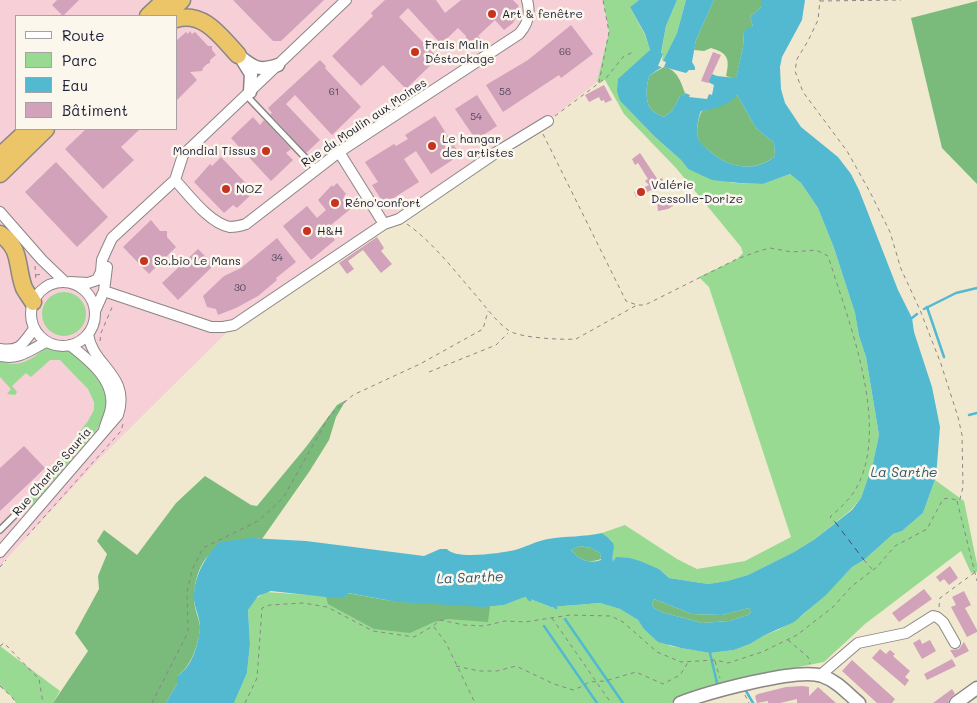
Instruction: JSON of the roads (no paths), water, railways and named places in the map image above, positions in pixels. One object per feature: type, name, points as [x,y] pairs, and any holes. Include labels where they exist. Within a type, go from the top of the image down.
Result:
[{"type":"highway","points":[[156,11],[165,0]]},
{"type":"highway","points":[[156,11],[182,0]]},
{"type":"highway","points":[[178,20],[189,18],[205,22],[238,55]]},
{"type":"highway","points":[[0,156],[28,130]]},
{"type":"highway","points":[[0,174],[45,130]]},
{"type":"highway","points":[[0,234],[13,246],[18,256],[24,288],[33,302]]},
{"type":"street","points":[[0,212],[42,260],[67,282],[80,286],[93,301],[95,321],[88,334],[78,343],[56,346],[46,342],[39,336],[31,320],[33,302],[37,294],[47,286],[67,282],[88,283],[96,281],[102,272],[102,260],[112,238],[175,180],[184,156],[346,0]]},
{"type":"street","name":"Rue du Moulin aux Moines","points":[[175,180],[219,224],[237,227],[246,224],[339,152],[518,34],[525,27],[528,20],[530,10],[527,0]]},
{"type":"street","points":[[238,55],[252,66],[258,68],[267,69],[278,65]]},
{"type":"street","points":[[238,55],[251,74],[248,93]]},
{"type":"street","points":[[104,290],[211,327],[234,325],[384,224],[399,219],[490,157],[544,124]]},
{"type":"street","points":[[339,152],[384,224]]},
{"type":"street","points":[[95,311],[104,290],[107,266],[106,251]]},
{"type":"street","points":[[42,260],[47,286]]},
{"type":"street","points":[[0,349],[12,350],[18,348],[34,329]]},
{"type":"street","name":"Rue Charles Sauria","points":[[5,553],[118,415],[120,396],[114,376],[92,350],[88,334]]},
{"type":"street","points":[[0,356],[20,356],[46,342]]},
{"type":"street","name":"Rue Charles Sauria","points":[[70,345],[98,371],[108,386],[111,405],[103,432]]},
{"type":"street","points":[[680,703],[723,689],[799,674],[818,674],[824,672],[858,643],[906,633],[933,616],[937,616],[943,622],[955,642]]},
{"type":"street","points":[[818,674],[834,681],[859,703]]},
{"type":"street","points":[[956,703],[977,688]]},
{"type":"lane","points":[[248,93],[316,170]]},
{"type":"lane","points":[[0,530],[22,508]]},
{"type":"water","name":"La Sarthe","points":[[639,0],[677,0],[666,26],[661,53],[663,54],[658,66],[662,67],[650,75],[647,87],[647,101],[650,108],[664,117],[672,111],[680,96],[683,96],[685,93],[690,95],[689,97],[707,99],[709,94],[712,95],[714,85],[708,82],[712,74],[736,78],[743,47],[744,32],[753,26],[750,17],[761,7],[761,0],[805,0],[802,20],[782,57],[780,67],[781,89],[785,103],[801,127],[838,157],[851,174],[898,290],[912,318],[914,332],[932,387],[940,427],[936,477],[923,513],[902,531],[893,534],[864,560],[852,567],[826,595],[794,622],[734,650],[710,653],[658,642],[643,628],[638,620],[620,609],[600,603],[551,607],[525,597],[504,605],[484,607],[397,602],[348,593],[345,597],[326,597],[271,591],[258,596],[248,610],[250,644],[247,673],[234,703],[166,703],[177,684],[177,676],[186,668],[196,648],[200,627],[194,600],[195,584],[204,561],[220,542],[250,538],[306,541],[424,556],[440,549],[447,549],[459,554],[479,555],[515,550],[548,539],[602,533],[614,546],[613,562],[616,557],[630,558],[659,569],[669,578],[708,584],[748,575],[794,552],[815,539],[852,510],[861,498],[873,463],[879,435],[866,357],[859,336],[855,313],[834,248],[818,208],[801,183],[790,174],[763,184],[739,183],[712,180],[688,169],[620,101],[617,91],[618,79],[650,50],[645,34],[630,7]],"holes":[[[737,95],[756,128],[774,143],[775,156],[759,165],[742,166],[726,162],[705,147],[698,138],[697,131],[701,111],[721,106]],[[580,546],[591,548],[600,553],[601,560],[592,562],[584,560],[571,550]],[[654,599],[692,614],[722,615],[749,608],[751,612],[748,615],[729,621],[702,623],[661,612],[653,607],[652,602]]]},
{"type":"water","points":[[686,0],[714,0],[696,40],[692,62],[695,70],[689,70],[686,73],[664,67],[666,62],[663,61],[677,33]]},
{"type":"waterway","points":[[924,309],[956,293],[977,288]]},
{"type":"waterway","points":[[927,307],[944,357]]},
{"type":"waterway","points":[[912,318],[917,314]]},
{"type":"waterway","points":[[969,415],[977,413]]},
{"type":"waterway","points":[[565,619],[623,703]]},
{"type":"waterway","points":[[544,626],[597,703]]},
{"type":"waterway","points":[[710,653],[717,683]]},
{"type":"waterway","points":[[746,691],[753,703]]},
{"type":"place","name":"Art & fenêtre","points":[[492,14]]},
{"type":"place","name":"Frais Malin Déstockage","points":[[415,52]]},
{"type":"place","name":"Le hangar des artistes","points":[[432,146]]},
{"type":"place","name":"Mondial Tissus","points":[[266,151]]},
{"type":"place","name":"NOZ","points":[[226,189]]},
{"type":"place","name":"Valérie Dessolle-Dorize","points":[[641,192]]},
{"type":"place","name":"Réno'confort","points":[[335,203]]},
{"type":"place","name":"H&H","points":[[307,231]]},
{"type":"place","name":"So.bio Le Mans","points":[[144,261]]}]
